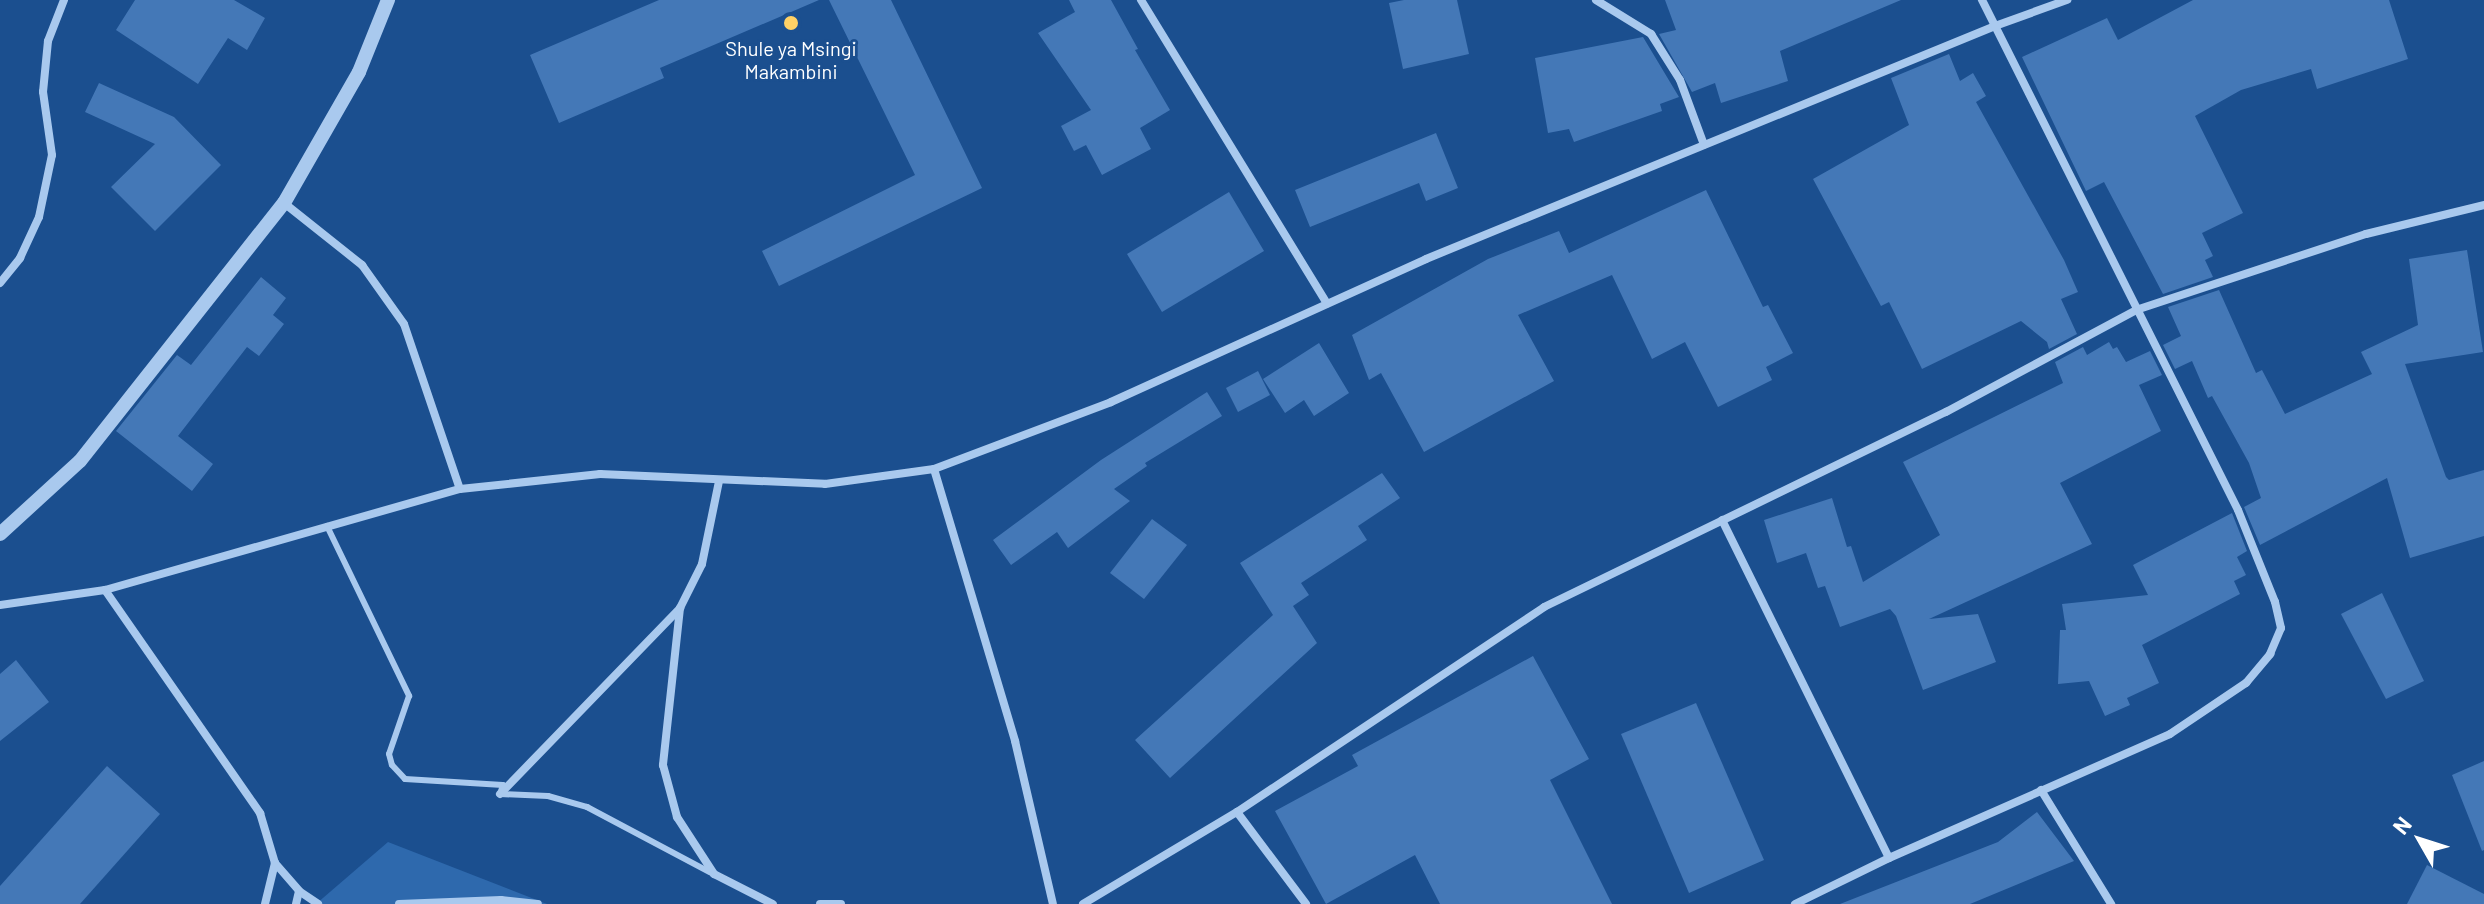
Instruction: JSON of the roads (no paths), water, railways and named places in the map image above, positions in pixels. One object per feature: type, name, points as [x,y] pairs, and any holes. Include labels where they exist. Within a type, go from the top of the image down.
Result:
[{"type":"street","points":[[0,283],[20,258],[39,217],[52,155],[43,92],[48,41],[64,0]]},
{"type":"street","points":[[0,534],[80,461],[284,203],[359,72],[388,0]]},
{"type":"street","points":[[1141,0],[1327,304]]},
{"type":"street","points":[[1596,0],[1651,34],[1680,80],[1704,145]]},
{"type":"street","points":[[1795,904],[1889,858],[2170,734],[2246,683],[2270,654],[2281,628],[2275,602],[2238,510],[1982,0]]},
{"type":"street","points":[[0,605],[105,590],[460,489],[600,474],[825,484],[934,469],[1111,402],[1426,259],[1995,26],[2067,0]]},
{"type":"street","points":[[284,203],[362,265],[404,324],[460,489]]},
{"type":"street","points":[[1083,904],[1237,812],[1544,607],[1946,412],[2136,310],[2366,234],[2484,205]]},
{"type":"street","points":[[934,469],[975,595],[1015,741],[1053,904]]},
{"type":"street","points":[[500,794],[680,608],[702,564],[719,481]]},
{"type":"street","points":[[1722,520],[1889,858]]},
{"type":"street","points":[[105,590],[260,813],[269,832],[275,863],[265,904]]},
{"type":"street","points":[[680,608],[663,765],[677,817],[714,874],[773,904]]},
{"type":"street","points":[[2041,790],[2111,904]]},
{"type":"street","points":[[1237,812],[1306,904]]},
{"type":"street","points":[[275,863],[299,891],[318,904]]},
{"type":"street","points":[[296,904],[299,891]]},
{"type":"street","points":[[399,904],[501,900],[538,904]]},
{"type":"street","points":[[820,904],[841,904]]},
{"type":"lane","points":[[327,526],[409,696],[389,754],[392,765],[405,779],[503,785],[500,794],[548,796],[587,807],[714,874]]},
{"type":"place","name":"Shule ya Msingi Makambini","points":[[791,23]]}]
